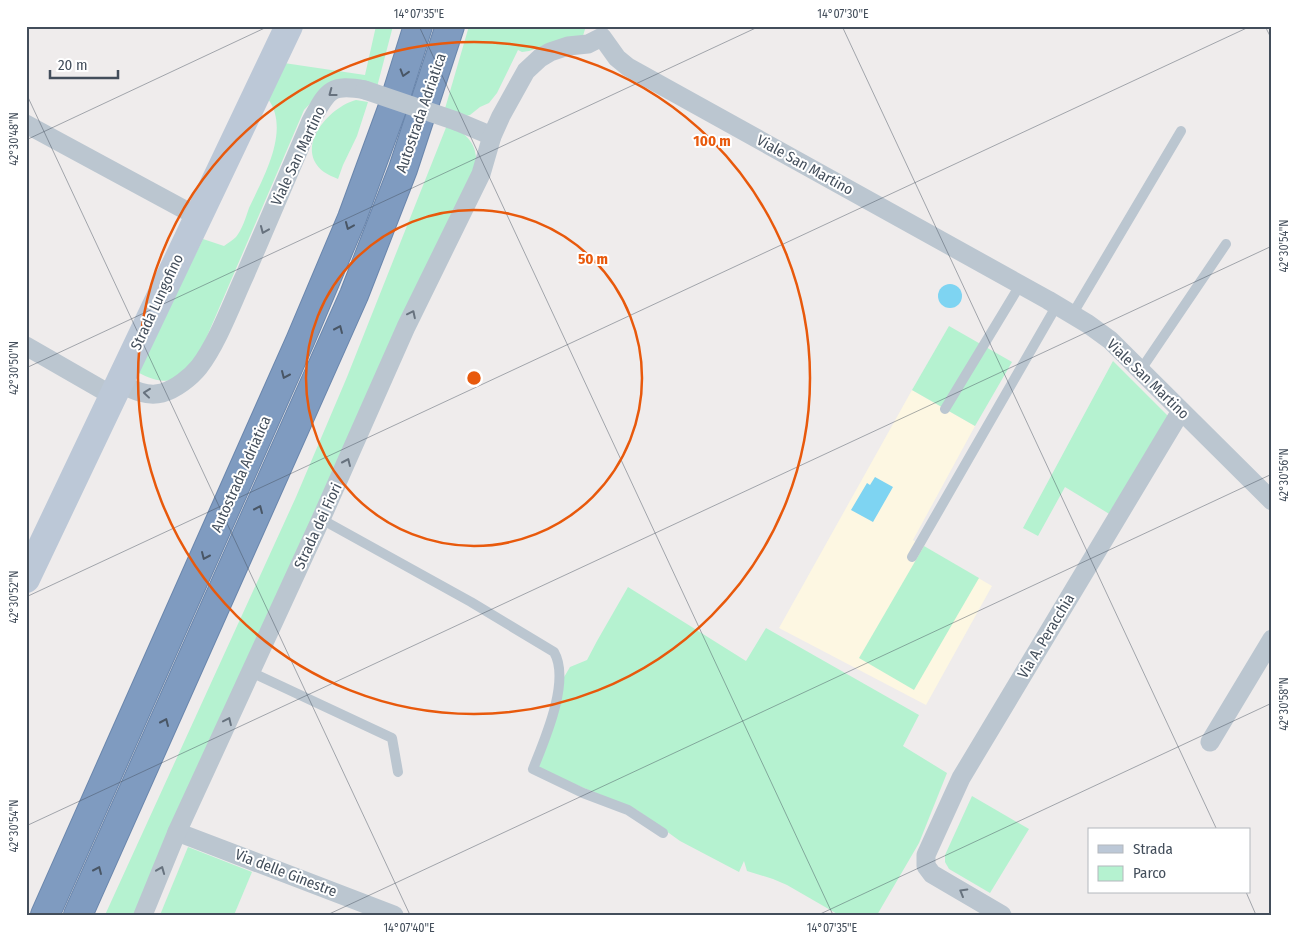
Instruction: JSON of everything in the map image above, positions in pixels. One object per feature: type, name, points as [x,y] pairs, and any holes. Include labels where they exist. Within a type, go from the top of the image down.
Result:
[{"type":"highway","name":"Autostrada Adriatica","points":[[45,915],[293,358],[352,218],[392,109],[418,26]]},
{"type":"highway","name":"Autostrada Adriatica","points":[[78,915],[354,295],[403,168],[450,26]]},
{"type":"main road","name":"Strada Lungofino","points":[[26,578],[289,26]]},
{"type":"street","name":"Viale San Martino","points":[[116,390],[136,391],[150,395],[164,393],[188,378],[207,356],[230,309],[315,113],[329,93],[337,88],[348,87],[364,90],[456,121],[492,136],[526,70],[550,52],[568,46],[588,44],[605,32],[617,58],[628,67],[1020,284],[1110,340],[1272,501]]},
{"type":"street","points":[[26,124],[198,217]]},
{"type":"street","name":"Strada dei Fiori","points":[[143,915],[177,832],[321,519],[406,327],[481,174],[492,136]]},
{"type":"street","points":[[26,346],[116,390]]},
{"type":"street","name":"Via A. Peracchia","points":[[1002,915],[932,874],[926,866],[926,855],[961,778],[1181,411]]},
{"type":"street","points":[[1210,742],[1272,639]]},
{"type":"street","name":"Via delle Ginestre","points":[[177,832],[394,915]]},
{"type":"lane","points":[[912,557],[1064,310],[1181,131]]},
{"type":"lane","points":[[1140,371],[1226,244]]},
{"type":"lane","points":[[945,409],[1020,284]]},
{"type":"lane","points":[[321,519],[472,602],[554,652],[558,667],[558,695],[533,769],[583,793],[628,810],[663,833]]},
{"type":"lane","points":[[251,672],[392,738],[398,772]]},
{"type":"shaded area","points":[[912,390],[975,426],[913,540],[992,586],[926,705],[779,628]]},
{"type":"green space","points":[[376,26],[393,26],[377,87],[319,94],[304,110],[205,341],[192,363],[179,377],[171,380],[162,381],[137,372],[203,239],[224,246],[236,237],[242,227],[267,169],[276,139],[277,125],[274,111],[268,99],[284,63],[365,75]]},
{"type":"green space","points":[[469,26],[586,26],[582,39],[544,46],[529,51],[522,52],[518,50],[497,93],[489,103],[470,115],[462,117],[444,112]]},
{"type":"green space","points":[[356,100],[368,102],[357,136],[338,179],[324,172],[315,162],[312,152],[313,141],[318,130],[335,111]]},
{"type":"green space","points":[[447,125],[466,136],[473,146],[476,164],[473,178],[136,915],[105,915],[296,497],[347,377]]},
{"type":"green space","points":[[949,326],[1012,362],[975,426],[912,390]]},
{"type":"green space","points":[[1113,361],[1170,418],[1111,515],[1065,487],[1038,536],[1023,528]]},
{"type":"green space","points":[[924,546],[979,578],[914,690],[859,658]]},
{"type":"green space","points":[[628,587],[746,661],[766,628],[919,715],[903,746],[947,773],[919,843],[877,915],[839,915],[787,885],[747,871],[744,861],[739,872],[680,841],[637,810],[538,769],[560,684],[570,667],[587,660]]},
{"type":"green space","points":[[972,796],[1029,829],[990,893],[949,869],[945,862],[945,855]]},
{"type":"green space","points":[[188,847],[252,872],[234,915],[160,915]]},
{"type":"water","points":[[950,284],[955,285],[961,291],[961,301],[955,307],[950,308],[945,307],[939,301],[938,296],[939,291],[945,285]]},
{"type":"water","points":[[875,477],[893,487],[873,522],[851,510],[867,483],[870,485]]}]
